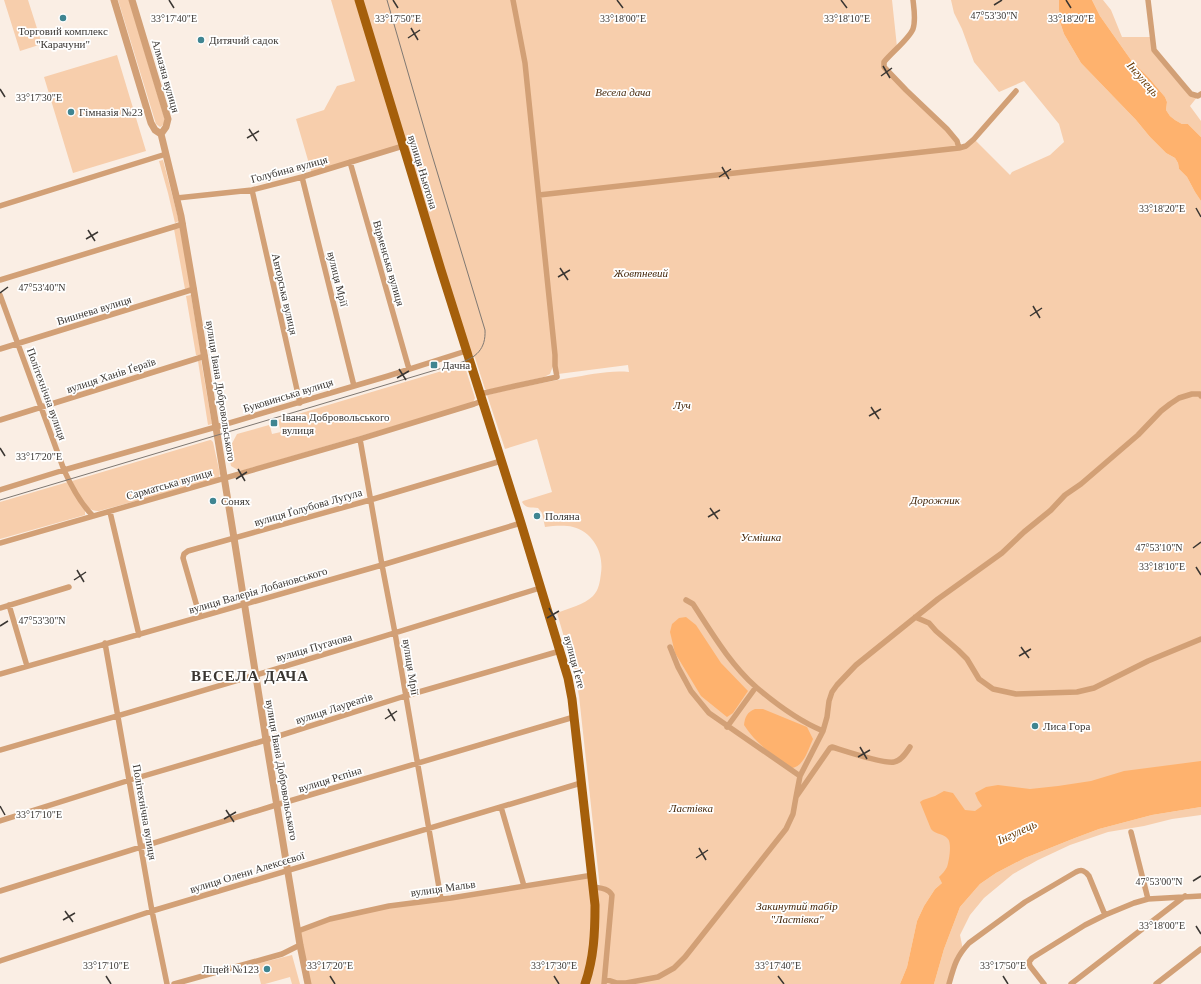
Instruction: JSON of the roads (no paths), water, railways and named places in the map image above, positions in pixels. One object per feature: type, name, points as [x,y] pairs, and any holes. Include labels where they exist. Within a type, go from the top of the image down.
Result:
[{"type":"main road","name":"вулиця Ньютона","points":[[359,0],[466,351]]},
{"type":"main road","name":"вулиця Ґете","points":[[466,351],[521,523],[571,692],[593,875],[595,905],[593,952],[585,984]]},
{"type":"street","points":[[114,0],[151,123],[155,130],[161,134]]},
{"type":"street","name":"Алмазна вулиця","points":[[132,0],[168,119],[166,127],[161,134]]},
{"type":"street","points":[[514,0],[525,63],[539,195],[959,148],[966,146],[974,139],[1016,91]]},
{"type":"street","points":[[913,0],[914,22],[912,29],[908,36],[884,62],[884,67],[947,129],[957,141],[959,148]]},
{"type":"street","points":[[1148,0],[1154,50],[1192,94],[1198,96],[1201,94]]},
{"type":"street","name":"вулиця Івана Добровольського","points":[[161,134],[183,224],[276,805],[308,984]]},
{"type":"street","name":"Голубина вулиця","points":[[177,198],[252,190],[302,177],[403,146]]},
{"type":"street","points":[[0,206],[166,154]]},
{"type":"street","name":"Вірменська вулиця","points":[[350,162],[409,369]]},
{"type":"street","name":"вулиця Мрії","points":[[302,177],[354,386]]},
{"type":"street","name":"Авторська вулиця","points":[[252,190],[300,403]]},
{"type":"street","name":"Сарматська вулиця","points":[[0,543],[360,439],[474,404],[481,398],[515,386],[557,377],[539,195]]},
{"type":"street","points":[[0,280],[183,224]]},
{"type":"street","name":"Вишнева вулиця","points":[[0,349],[194,289]]},
{"type":"street","name":"Політехнічна вулиця","points":[[0,295],[40,408],[64,470],[77,496],[94,516]]},
{"type":"street","name":"Буковинська вулиця","points":[[0,490],[64,470],[300,403],[466,351]]},
{"type":"street","name":"вулиця Ханів Ґераїв","points":[[0,420],[205,356]]},
{"type":"street","points":[[594,887],[607,890],[612,895],[604,982],[626,983],[658,977],[674,968],[686,958],[786,829],[793,814],[800,776],[823,731],[827,717],[829,700],[837,685],[856,665],[915,616],[1002,553],[1065,496],[1138,435],[1161,411],[1179,398],[1192,394],[1200,394],[1201,396]]},
{"type":"street","name":"вулиця Мрії","points":[[360,439],[441,899]]},
{"type":"street","name":"вулиця Ґолубова Луґула","points":[[200,617],[183,558],[184,554],[188,551],[370,500],[501,461]]},
{"type":"street","points":[[110,512],[139,635]]},
{"type":"street","name":"вулиця Валерія Лобановського","points":[[0,674],[382,565],[521,523]]},
{"type":"street","points":[[0,608],[69,587]]},
{"type":"street","name":"вулиця Пугачова","points":[[0,750],[395,633],[540,588]]},
{"type":"street","points":[[686,600],[693,604],[721,647],[746,678],[771,700],[812,727],[823,731]]},
{"type":"street","points":[[9,605],[26,666]]},
{"type":"street","points":[[915,616],[929,623],[958,650],[967,660],[979,679],[993,689],[1016,694],[1077,692],[1094,688],[1201,639]]},
{"type":"street","name":"Політехнічна вулиця","points":[[105,644],[152,911],[167,984]]},
{"type":"street","points":[[670,647],[678,667],[691,690],[709,713],[727,727],[800,776]]},
{"type":"street","name":"вулиця Лауреатів","points":[[0,821],[405,696],[560,651]]},
{"type":"street","points":[[727,727],[756,687]]},
{"type":"street","name":"вулиця Рєпіна","points":[[0,891],[276,805],[574,717]]},
{"type":"street","points":[[796,797],[832,747],[885,762],[895,762],[902,758],[910,747]]},
{"type":"street","name":"вулиця Олени Алексєєвої","points":[[0,961],[152,911],[581,783]]},
{"type":"street","points":[[501,807],[524,886]]},
{"type":"street","points":[[1131,832],[1148,899]]},
{"type":"street","points":[[949,984],[956,959],[969,943],[1026,902],[1079,871],[1084,871],[1089,876],[1105,915]]},
{"type":"street","name":"вулиця Мальв","points":[[298,931],[330,919],[389,906],[593,875]]},
{"type":"street","points":[[1071,984],[1185,896]]},
{"type":"street","points":[[1044,984],[1030,966],[1029,962],[1032,958],[1085,925],[1105,915],[1148,899],[1201,896]]},
{"type":"street","points":[[174,984],[282,954],[300,945]]},
{"type":"street","points":[[1156,984],[1201,949]]},
{"type":"water","name":"Інгулець","points":[[1059,0],[1092,0],[1100,16],[1131,60],[1165,97],[1167,102],[1166,110],[1170,116],[1182,124],[1188,124],[1201,137],[1201,201],[1187,177],[1179,169],[1175,158],[1166,153],[1150,137],[1136,120],[1081,63],[1064,34],[1060,22]]},
{"type":"water","points":[[686,617],[696,625],[721,663],[748,691],[733,713],[727,717],[701,696],[675,653],[670,632],[672,624],[679,618]]},
{"type":"water","points":[[755,709],[763,709],[807,727],[813,739],[803,761],[800,764],[792,768],[766,749],[749,732],[744,725],[745,720],[748,713]]},
{"type":"water","name":"Інгулець","points":[[1201,761],[1201,807],[1152,815],[1099,829],[1025,858],[996,873],[980,884],[960,907],[944,949],[934,984],[900,984],[907,967],[917,921],[924,906],[935,889],[942,883],[939,877],[947,867],[950,853],[948,839],[931,829],[920,802],[944,791],[953,793],[965,810],[975,811],[982,806],[975,793],[986,787],[998,785],[1030,789],[1058,786],[1091,781],[1124,771]]},
{"type":"tram line","points":[[0,500],[459,363],[479,352],[484,342],[485,330],[387,0]]},
{"type":"place","name":"Торговий комплекс \"Карачуни\"","points":[[63,18]]},
{"type":"place","name":"Дитячий садок","points":[[201,40]]},
{"type":"place","name":"Гімназія №23","points":[[71,112]]},
{"type":"place","name":"Дачна","points":[[434,365]]},
{"type":"place","name":"Івана Добровольського вулиця","points":[[274,423]]},
{"type":"place","name":"Сонях","points":[[213,501]]},
{"type":"place","name":"Поляна","points":[[537,516]]},
{"type":"place","name":"Лиса Гора","points":[[1035,726]]},
{"type":"place","name":"Ліцей №123","points":[[267,969]]},
{"type":"district","name":"ВЕСЕЛА ДАЧА","points":[[250,676]]},
{"type":"park label","name":"Весела дача","points":[[623,92]]},
{"type":"park label","name":"Жовтневий","points":[[641,273]]},
{"type":"park label","name":"Луч","points":[[682,405]]},
{"type":"park label","name":"Дорожник","points":[[935,500]]},
{"type":"park label","name":"Усмішка","points":[[761,537]]},
{"type":"park label","name":"Ластівка","points":[[691,808]]},
{"type":"park label","name":"Закинутий табір \"Ластівка\"","points":[[797,912]]}]
